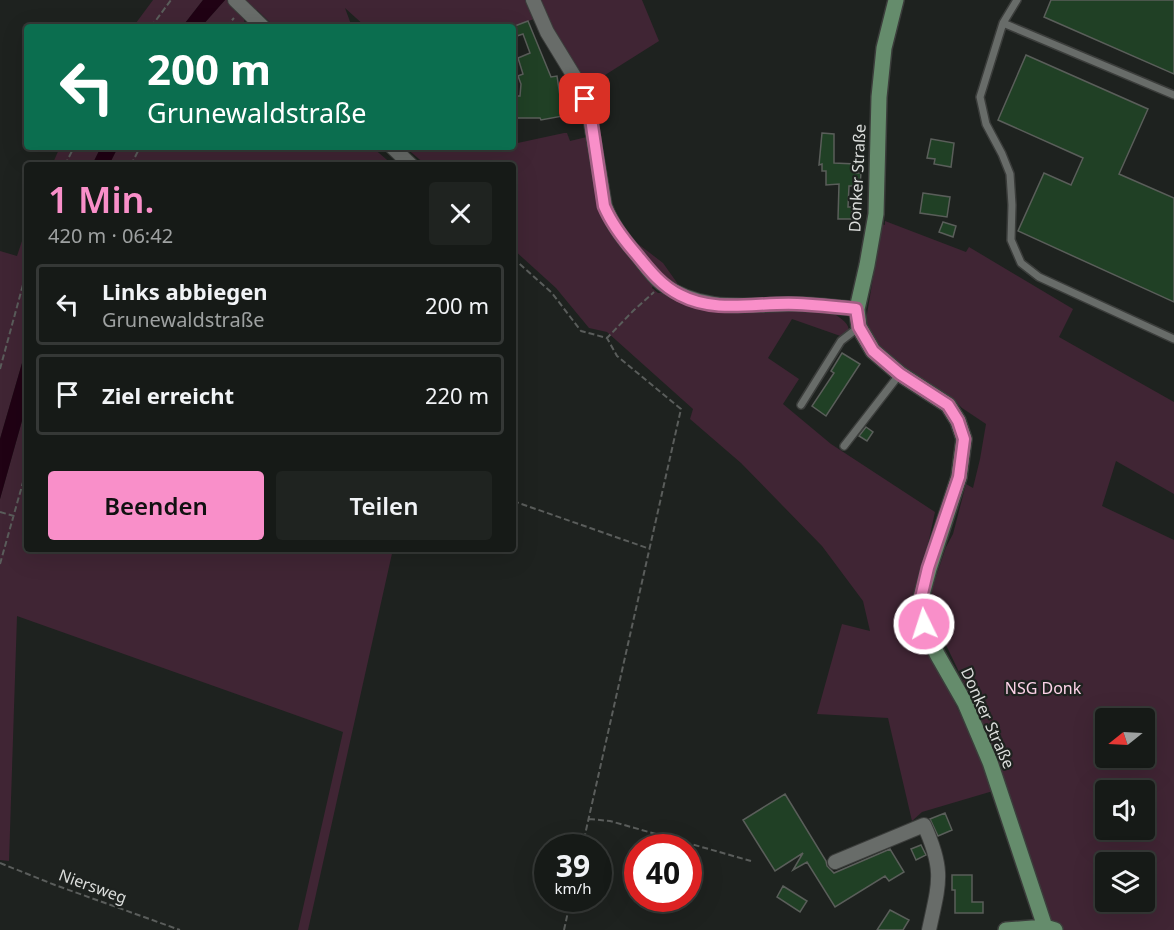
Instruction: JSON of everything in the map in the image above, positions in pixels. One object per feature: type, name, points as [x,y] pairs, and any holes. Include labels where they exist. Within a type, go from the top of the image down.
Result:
[{"type":"street","points":[[235,0],[260,24]]},
{"type":"street","points":[[533,0],[547,32],[580,86],[590,112],[604,206],[610,220],[621,237],[663,285],[703,304],[723,306],[796,304],[856,309]]},
{"type":"street","name":"Donker Straße","points":[[896,0],[884,48],[879,97],[876,214],[856,309],[859,327],[873,351],[900,374],[948,405],[958,421],[964,439],[959,477],[928,568],[920,602],[924,624],[937,654],[965,703],[990,762],[1050,928],[1006,930]]},
{"type":"street","points":[[395,150],[408,162]]},
{"type":"street","points":[[835,862],[924,825],[935,849],[939,869],[938,889],[929,930]]},
{"type":"lane","points":[[1017,0],[1003,23],[980,98],[987,124],[1010,174],[1011,240],[1021,263],[1039,277],[1174,339]]},
{"type":"lane","points":[[1003,23],[1174,95]]},
{"type":"lane","points":[[801,405],[841,341],[859,327]]},
{"type":"lane","points":[[844,446],[900,374]]},
{"type":"path","points":[[153,24],[171,0]]},
{"type":"path","points":[[516,261],[552,293],[582,331],[607,338],[617,356],[681,409],[585,834]]},
{"type":"path","points":[[0,369],[24,281]]},
{"type":"path","points":[[607,338],[663,285]]},
{"type":"path","points":[[0,564],[24,479]]},
{"type":"path","points":[[516,502],[650,549]]},
{"type":"path","points":[[1,512],[14,516]]},
{"type":"path","points":[[589,819],[610,821],[751,861]]},
{"type":"path","name":"Niersweg","points":[[0,863],[180,930]]},
{"type":"path","points":[[564,930],[568,912]]},
{"type":"green space","points":[[153,0],[203,0],[184,24],[135,24]]},
{"type":"green space","points":[[225,0],[531,0],[537,18],[516,25],[363,24],[345,8],[351,24],[272,24],[257,10],[244,19],[245,24],[204,24]]},
{"type":"green space","points":[[538,0],[642,0],[659,41],[586,87],[597,140]]},
{"type":"green space","points":[[564,133],[567,133],[570,141],[591,136],[601,203],[654,282],[652,288],[658,293],[832,312],[848,326],[849,339],[792,319],[768,358],[799,379],[783,404],[831,444],[935,512],[915,604],[930,651],[983,762],[993,791],[922,812],[912,821],[888,718],[817,714],[842,624],[870,631],[863,601],[822,546],[741,463],[690,419],[693,409],[607,332],[589,328],[556,288],[516,252],[516,162],[422,162],[408,150],[516,150],[516,143]]},
{"type":"green space","points":[[59,150],[100,150],[94,162],[53,162]]},
{"type":"green space","points":[[116,150],[376,150],[390,162],[110,162]]},
{"type":"green space","name":"NSG Donk","points":[[885,221],[966,252],[969,247],[1073,309],[1059,337],[1174,402],[1174,494],[1116,461],[1102,506],[1174,540],[1174,930],[1052,930],[997,763],[970,695],[927,604],[946,547],[953,534],[966,484],[973,488],[986,424],[962,408],[952,398],[882,353],[865,326],[882,224],[885,225]]},
{"type":"green space","points":[[620,230],[663,263],[685,294],[665,282]]},
{"type":"green space","points":[[24,235],[24,356],[0,439],[0,251],[17,256]]},
{"type":"green space","points":[[24,414],[24,552],[392,552],[308,930],[298,930],[343,732],[17,616],[9,861],[0,860],[0,499]]},
{"type":"shaded area","points":[[203,0],[225,0],[204,24],[184,24]]},
{"type":"shaded area","points":[[100,150],[116,150],[110,162],[94,162]]},
{"type":"shaded area","points":[[24,356],[24,414],[0,499],[0,439]]},
{"type":"building","points":[[1051,0],[1174,0],[1174,74],[1044,17]]},
{"type":"building","points":[[528,21],[551,77],[557,76],[563,116],[541,120],[540,118],[516,118],[517,96],[520,96],[521,84],[518,76],[523,74],[518,58],[530,53],[523,34],[516,36],[516,26]]},
{"type":"building","points":[[1026,55],[1148,109],[1119,174],[1174,198],[1174,302],[1018,231],[1044,173],[1071,185],[1083,158],[998,120]]},
{"type":"building","points":[[822,133],[834,134],[834,163],[856,164],[856,173],[861,173],[860,186],[849,186],[848,207],[852,207],[852,219],[838,219],[839,184],[826,185],[826,171],[822,171],[822,164],[819,165]]},
{"type":"building","points":[[931,139],[954,143],[951,167],[934,164],[935,159],[927,158]]},
{"type":"building","points":[[923,193],[950,197],[947,217],[920,213]]},
{"type":"building","points":[[943,222],[956,226],[953,237],[939,232]]},
{"type":"building","points":[[842,353],[860,364],[826,416],[812,406],[834,373],[831,371]]},
{"type":"building","points":[[866,427],[873,432],[867,441],[859,436]]},
{"type":"building","points":[[785,794],[827,866],[834,873],[890,849],[904,872],[889,881],[885,876],[835,907],[807,862],[793,870],[803,853],[775,871],[743,820]]},
{"type":"building","points":[[945,813],[952,830],[938,836],[930,819]]},
{"type":"building","points":[[921,845],[926,855],[916,860],[911,849]]},
{"type":"building","points":[[952,875],[972,875],[972,902],[983,902],[983,913],[955,913],[955,890],[952,890]]},
{"type":"building","points":[[783,886],[807,901],[800,912],[777,897]]},
{"type":"building","points":[[890,910],[909,920],[903,930],[877,930]]},
{"type":"route","points":[[585,99],[590,112],[604,206],[621,237],[663,285],[703,304],[723,306],[796,304],[856,309],[859,327],[873,351],[900,374],[948,405],[958,421],[964,439],[959,477],[928,568],[920,602],[924,624]]}]
